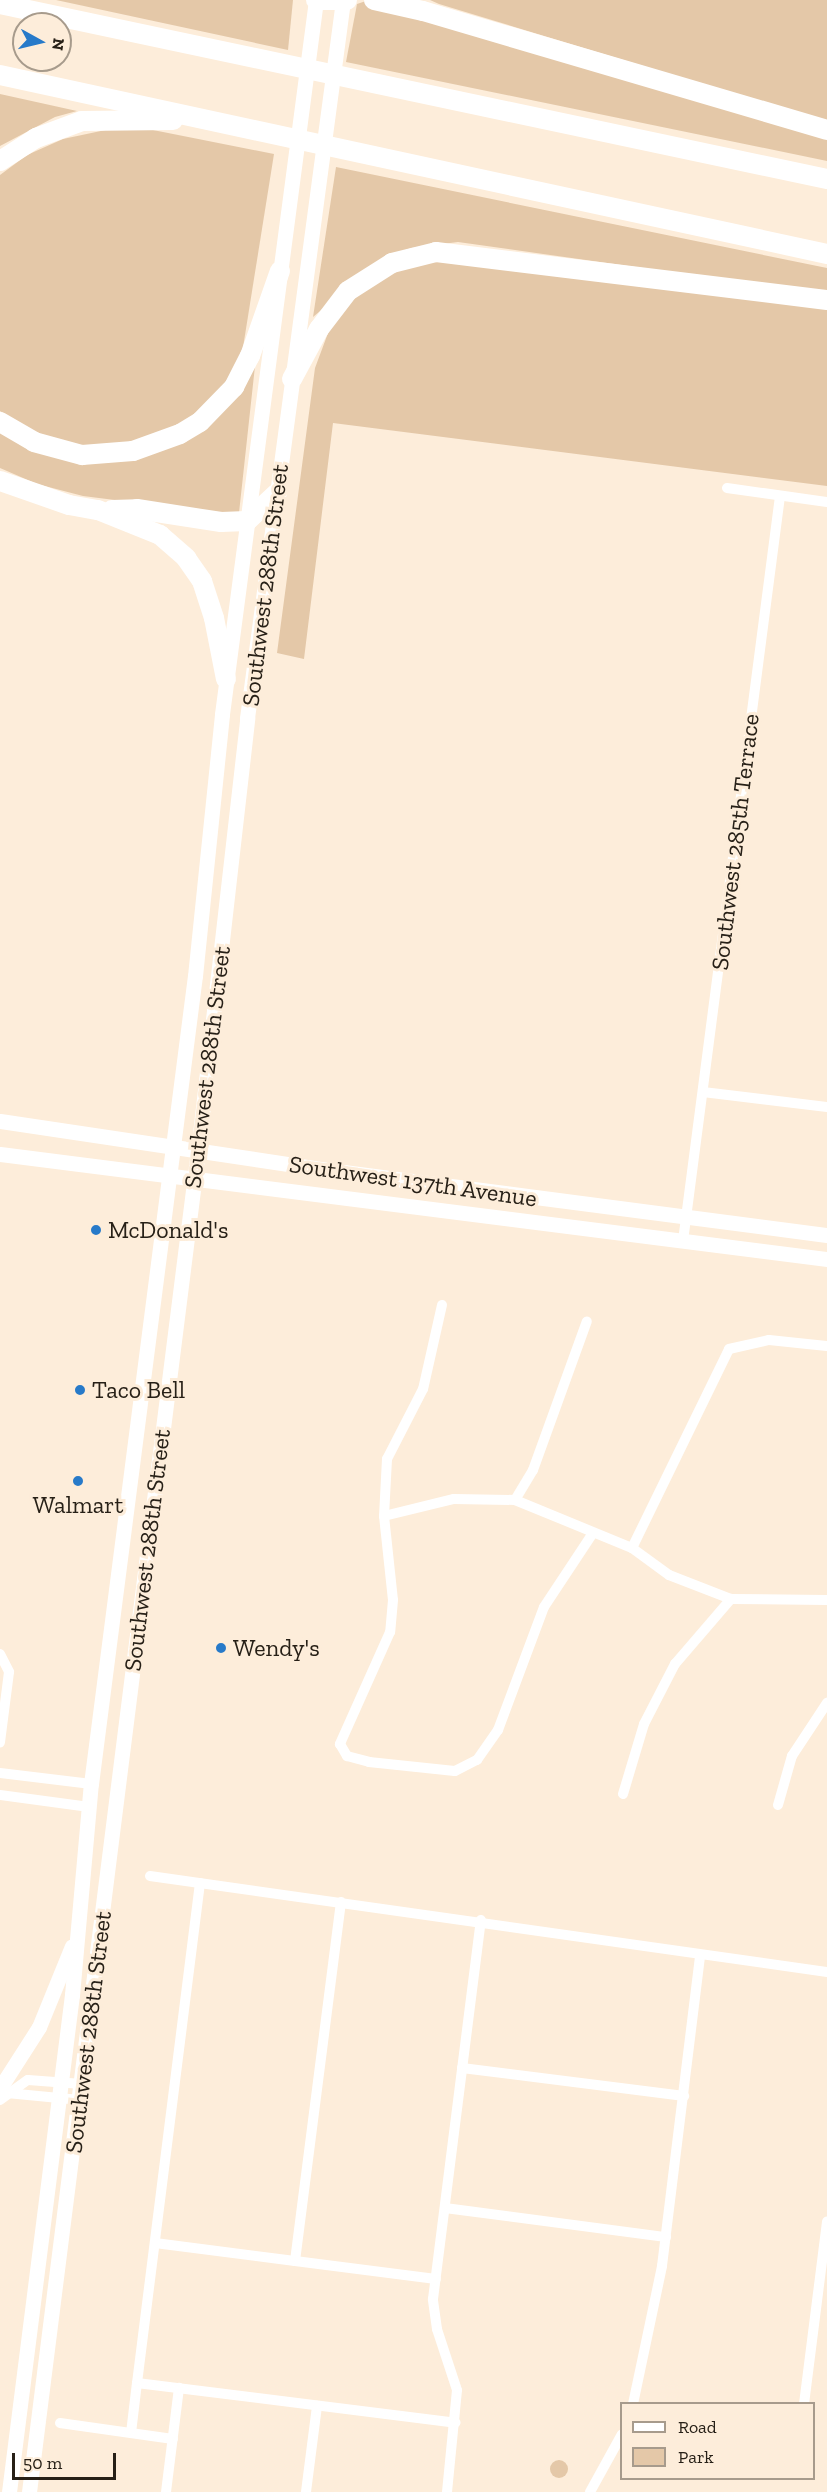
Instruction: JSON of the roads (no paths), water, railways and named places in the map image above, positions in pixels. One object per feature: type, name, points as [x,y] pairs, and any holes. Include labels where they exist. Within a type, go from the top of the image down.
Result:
[{"type":"highway","points":[[316,0],[344,0]]},
{"type":"highway","points":[[374,0],[415,5],[827,130]]},
{"type":"highway","points":[[0,4],[827,179]]},
{"type":"highway","points":[[0,75],[366,152],[827,254]]},
{"type":"highway","points":[[0,161],[36,138],[82,121],[211,119]]},
{"type":"highway","points":[[292,379],[319,329],[348,291],[377,270],[427,253],[459,252],[827,300]]},
{"type":"highway","points":[[0,422],[34,442],[81,455],[133,451],[180,434],[200,422],[234,387],[250,356],[280,271]]},
{"type":"highway","points":[[0,481],[69,505],[98,510],[136,509],[221,522],[247,521],[277,493]]},
{"type":"highway","points":[[98,510],[160,535],[186,558],[202,581],[226,679]]},
{"type":"main road","name":"Southwest 288th Street","points":[[9,2492],[62,2082],[78,1933],[88,1807],[173,1147],[226,679],[316,0]]},
{"type":"main road","name":"Southwest 288th Street","points":[[29,2492],[198,1151],[277,493],[344,0]]},
{"type":"main road","name":"Southwest 137th Avenue","points":[[0,1121],[417,1182],[827,1235]]},
{"type":"main road","name":"Southwest 137th Avenue","points":[[0,1154],[414,1204],[827,1259]]},
{"type":"main road","points":[[414,1204],[417,1182]]},
{"type":"main road","points":[[2,2094],[39,2027],[78,1933]]},
{"type":"main road","points":[[38,2267],[58,2269]]},
{"type":"street","points":[[727,488],[827,502]]},
{"type":"street","name":"Southwest 285th Terrace","points":[[683,1241],[780,496]]},
{"type":"street","points":[[703,1092],[827,1107]]},
{"type":"street","points":[[442,1305],[423,1389],[387,1459],[384,1516],[393,1600],[390,1632],[340,1744],[347,1755],[369,1762],[455,1771],[477,1760],[498,1730],[544,1607],[593,1533]]},
{"type":"street","points":[[515,1500],[533,1470],[587,1321]]},
{"type":"street","points":[[632,1548],[729,1349],[769,1340],[827,1346]]},
{"type":"street","points":[[384,1516],[454,1499],[515,1500],[632,1548],[669,1575],[731,1599],[827,1600]]},
{"type":"street","points":[[623,1794],[644,1724],[675,1664],[731,1599]]},
{"type":"street","points":[[0,1654],[9,1672],[9,1686],[0,1742]]},
{"type":"street","points":[[777,1805],[792,1756],[827,1703]]},
{"type":"street","points":[[0,1773],[91,1784]]},
{"type":"street","points":[[0,1795],[88,1807]]},
{"type":"street","points":[[150,1876],[481,1920],[700,1956],[827,1972]]},
{"type":"street","points":[[131,2433],[200,1883]]},
{"type":"street","points":[[295,2261],[341,1902]]},
{"type":"street","points":[[447,2492],[456,2423],[457,2390],[435,2314],[436,2279],[481,1920]]},
{"type":"street","points":[[633,2402],[666,2237],[700,1956]]},
{"type":"street","points":[[462,2068],[684,2096]]},
{"type":"street","points":[[2,2094],[28,2080],[62,2082],[81,2092]]},
{"type":"street","points":[[2,2094],[59,2097],[81,2092]]},
{"type":"street","points":[[445,2208],[666,2237]]},
{"type":"street","points":[[804,2402],[827,2221]]},
{"type":"street","points":[[155,2243],[436,2279]]},
{"type":"street","points":[[137,2383],[456,2423]]},
{"type":"street","points":[[166,2492],[179,2388]]},
{"type":"street","points":[[306,2492],[317,2406]]},
{"type":"street","points":[[60,2423],[173,2439]]},
{"type":"street","points":[[590,2492],[620,2436]]},
{"type":"place","name":"McDonald's","points":[[96,1230]]},
{"type":"place","name":"Taco Bell","points":[[80,1390]]},
{"type":"place","name":"Walmart","points":[[78,1481]]},
{"type":"place","name":"Wendy's","points":[[221,1648]]}]
